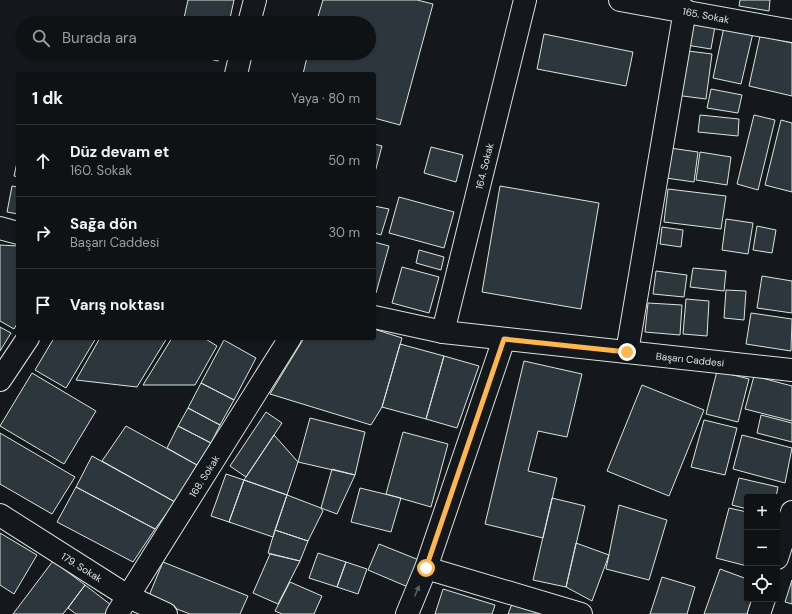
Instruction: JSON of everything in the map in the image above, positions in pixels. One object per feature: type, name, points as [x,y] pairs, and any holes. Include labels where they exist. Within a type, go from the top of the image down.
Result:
[{"type":"street","points":[[251,16],[256,0]]},
{"type":"street","name":"164. Sokak","points":[[443,332],[525,0]]},
{"type":"street","name":"165. Sokak","points":[[620,0],[685,10],[792,31]]},
{"type":"street","points":[[627,352],[685,10]]},
{"type":"street","points":[[236,72],[239,60]]},
{"type":"street","points":[[0,228],[16,232]]},
{"type":"street","name":"Başarı Caddesi","points":[[376,317],[443,332],[792,370]]},
{"type":"street","points":[[407,614],[426,568],[504,339]]},
{"type":"street","points":[[0,380],[27,340]]},
{"type":"street","name":"168. Sokak","points":[[123,606],[289,340]]},
{"type":"street","points":[[780,549],[792,512]]},
{"type":"street","name":"179. Sokak","points":[[0,516],[123,606],[166,614]]},
{"type":"street","points":[[426,568],[581,614]]},
{"type":"street","points":[[759,614],[763,602]]},
{"type":"building","points":[[188,0],[234,0],[231,16],[184,16]]},
{"type":"building","points":[[323,0],[417,0],[433,4],[400,125],[376,119],[376,72],[303,72],[306,60],[376,60],[376,16],[318,16]]},
{"type":"building","points":[[740,0],[770,0],[769,11],[739,6]]},
{"type":"building","points":[[684,21],[715,26],[711,49],[680,44]]},
{"type":"building","points":[[724,27],[753,33],[741,84],[713,78]]},
{"type":"building","points":[[544,34],[633,52],[626,86],[537,69]]},
{"type":"building","points":[[760,36],[792,43],[792,96],[749,86]]},
{"type":"building","points":[[680,50],[712,54],[706,99],[675,95]]},
{"type":"building","points":[[711,89],[742,95],[738,113],[707,108]]},
{"type":"building","points":[[700,115],[739,119],[738,136],[698,132]]},
{"type":"building","points":[[754,115],[775,120],[758,190],[737,184]]},
{"type":"building","points":[[781,120],[792,123],[792,192],[765,185]]},
{"type":"building","points":[[376,144],[382,146],[376,168]]},
{"type":"building","points":[[431,147],[463,155],[456,182],[424,173]]},
{"type":"building","points":[[670,148],[698,152],[694,182],[666,178]]},
{"type":"building","points":[[700,152],[731,157],[727,185],[696,180]]},
{"type":"building","points":[[12,186],[16,187],[16,214],[7,212]]},
{"type":"building","points":[[500,186],[599,203],[581,309],[482,292]]},
{"type":"building","points":[[668,189],[726,196],[721,229],[664,222]]},
{"type":"building","points":[[399,197],[454,212],[444,248],[389,233]]},
{"type":"building","points":[[376,206],[389,209],[381,235],[376,234]]},
{"type":"building","points":[[726,219],[753,223],[748,254],[722,250]]},
{"type":"building","points":[[757,226],[776,230],[772,253],[753,250]]},
{"type":"building","points":[[662,227],[683,230],[681,247],[660,244]]},
{"type":"building","points":[[376,243],[389,246],[376,293]]},
{"type":"building","points":[[0,245],[16,246],[16,326],[14,329],[0,321]]},
{"type":"building","points":[[419,250],[444,257],[441,270],[416,263]]},
{"type":"building","points":[[402,267],[439,277],[429,313],[392,303]]},
{"type":"building","points":[[693,268],[726,271],[724,291],[690,287]]},
{"type":"building","points":[[656,271],[687,275],[684,297],[653,294]]},
{"type":"building","points":[[762,276],[792,281],[792,313],[757,308]]},
{"type":"building","points":[[726,290],[746,291],[744,320],[724,318]]},
{"type":"building","points":[[686,299],[709,301],[707,336],[683,334]]},
{"type":"building","points":[[648,303],[682,305],[680,335],[645,332]]},
{"type":"building","points":[[751,313],[792,319],[791,351],[746,344]]},
{"type":"building","points":[[0,327],[11,333],[0,351]]},
{"type":"building","points":[[376,330],[402,338],[382,407],[371,425],[270,394],[303,340],[376,340]]},
{"type":"building","points":[[53,340],[95,340],[66,388],[35,370]]},
{"type":"building","points":[[99,340],[166,340],[137,387],[76,380]]},
{"type":"building","points":[[171,340],[207,340],[217,346],[195,385],[143,385]]},
{"type":"building","points":[[224,340],[256,358],[234,400],[201,383]]},
{"type":"building","points":[[400,344],[444,356],[426,419],[382,407]]},
{"type":"building","points":[[444,356],[479,366],[457,428],[426,419]]},
{"type":"building","points":[[524,361],[582,374],[567,437],[538,431],[528,471],[557,478],[543,538],[485,524]]},
{"type":"building","points":[[717,371],[749,379],[738,422],[706,414]]},
{"type":"building","points":[[32,373],[96,411],[64,464],[0,426]]},
{"type":"building","points":[[754,376],[792,386],[792,421],[745,409]]},
{"type":"building","points":[[201,383],[234,400],[220,425],[188,408]]},
{"type":"building","points":[[642,385],[704,410],[669,496],[607,471]]},
{"type":"building","points":[[188,408],[220,425],[211,443],[178,426]]},
{"type":"building","points":[[266,412],[282,423],[246,477],[230,466]]},
{"type":"building","points":[[761,415],[792,423],[792,442],[757,433]]},
{"type":"building","points":[[310,418],[365,432],[355,475],[298,462]]},
{"type":"building","points":[[704,420],[737,428],[725,475],[691,467]]},
{"type":"building","points":[[126,426],[197,465],[175,502],[102,461]]},
{"type":"building","points":[[178,426],[211,443],[197,465],[167,448]]},
{"type":"building","points":[[403,432],[448,444],[431,507],[386,494]]},
{"type":"building","points":[[0,433],[75,477],[52,514],[0,484]]},
{"type":"building","points":[[274,435],[298,462],[287,495],[244,480]]},
{"type":"building","points":[[742,435],[792,448],[785,483],[733,469]]},
{"type":"building","points":[[92,456],[175,502],[155,529],[76,487]]},
{"type":"building","points":[[332,469],[355,475],[337,514],[321,508]]},
{"type":"building","points":[[226,474],[244,480],[229,522],[211,516]]},
{"type":"building","points":[[739,478],[778,487],[777,494],[744,494],[744,508],[732,505]]},
{"type":"building","points":[[244,480],[287,495],[273,537],[229,522]]},
{"type":"building","points":[[76,487],[155,529],[133,562],[57,522]]},
{"type":"building","points":[[360,488],[401,498],[391,532],[351,522]]},
{"type":"building","points":[[287,495],[321,508],[323,511],[308,541],[275,530]]},
{"type":"building","points":[[552,498],[585,506],[566,587],[533,580]]},
{"type":"building","points":[[619,505],[667,520],[649,580],[606,569]]},
{"type":"building","points":[[729,508],[744,511],[744,565],[716,558]]},
{"type":"building","points":[[275,530],[308,541],[300,561],[268,553]]},
{"type":"building","points":[[0,533],[37,555],[14,594],[0,585]]},
{"type":"building","points":[[576,543],[609,555],[592,601],[566,587]]},
{"type":"building","points":[[379,544],[419,560],[408,587],[368,570]]},
{"type":"building","points":[[318,553],[346,562],[337,587],[309,578]]},
{"type":"building","points":[[270,554],[300,561],[278,604],[253,593]]},
{"type":"building","points":[[53,561],[85,585],[63,614],[13,614]]},
{"type":"building","points":[[163,562],[248,596],[240,614],[190,614],[148,598]]},
{"type":"building","points":[[346,562],[367,569],[358,594],[337,587]]},
{"type":"building","points":[[720,569],[744,578],[744,602],[751,602],[747,614],[704,614]]},
{"type":"building","points":[[662,577],[695,587],[687,614],[650,614]]},
{"type":"building","points":[[792,580],[792,604],[785,602]]},
{"type":"building","points":[[290,582],[322,596],[314,614],[282,614],[275,611]]},
{"type":"building","points":[[85,585],[115,608],[111,614],[76,614],[68,608]]},
{"type":"building","points":[[443,589],[495,605],[492,614],[435,614]]},
{"type":"building","points":[[512,604],[542,614],[508,614]]},
{"type":"route","points":[[426,568],[504,339],[627,352]]}]
